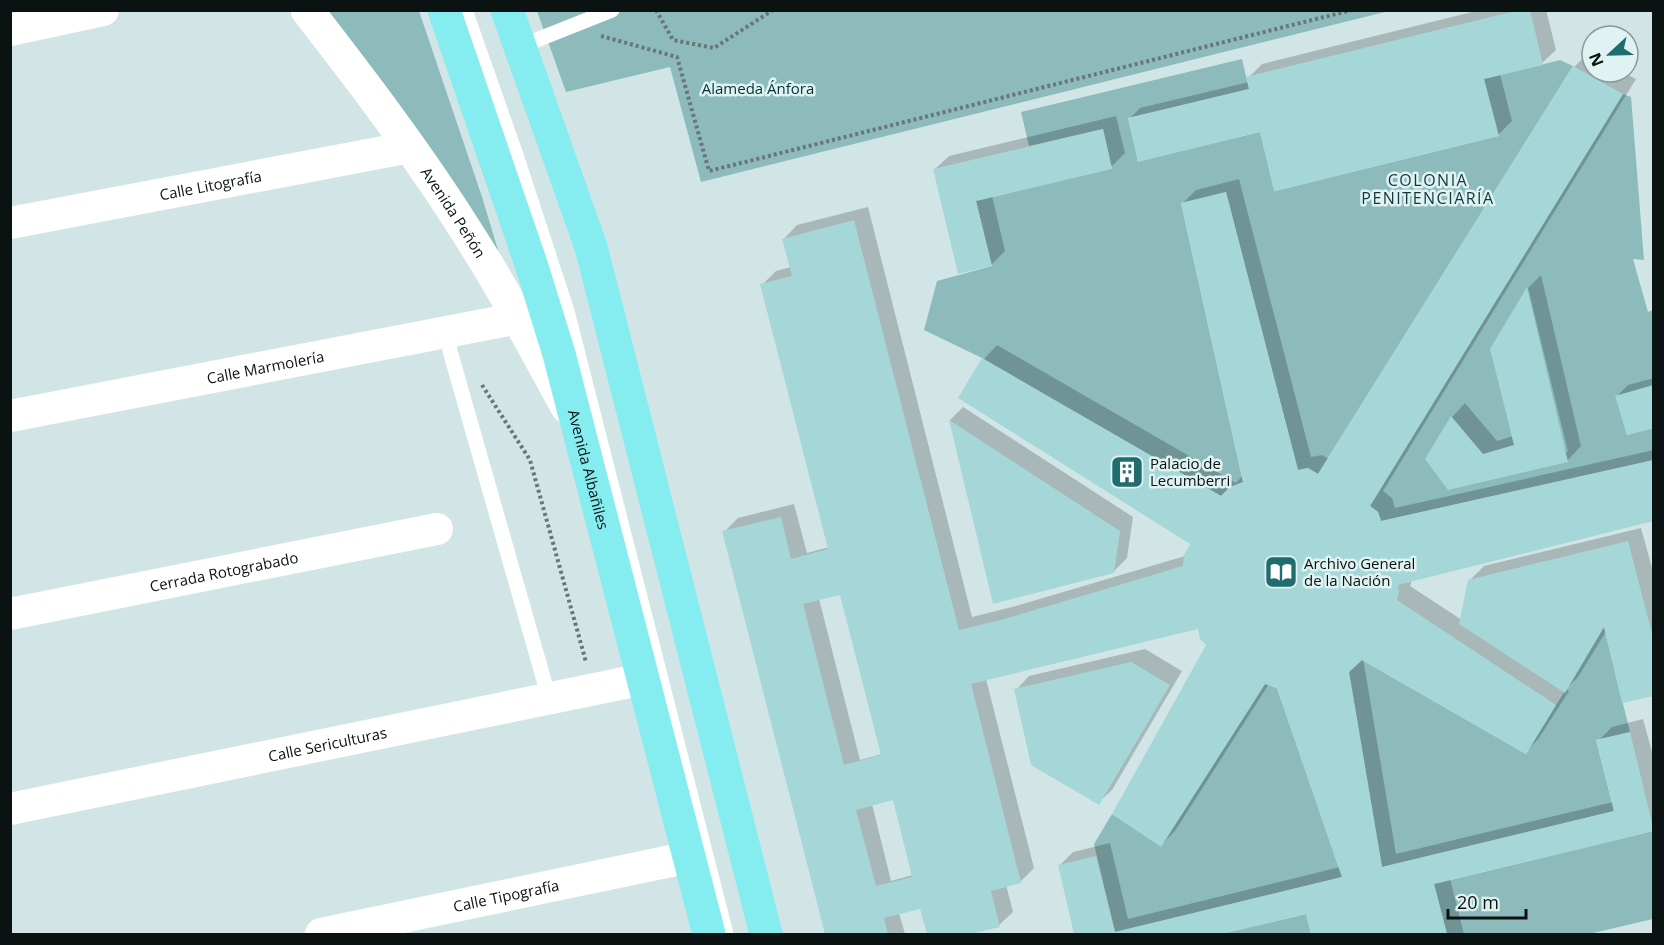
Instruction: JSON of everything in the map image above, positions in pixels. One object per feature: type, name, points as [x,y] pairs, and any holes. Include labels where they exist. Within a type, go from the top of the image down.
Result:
[{"type":"main road","name":"Avenida Albañiles","points":[[444,10],[531,264],[558,354],[709,934]]},
{"type":"main road","points":[[507,10],[591,247],[766,934]]},
{"type":"street","points":[[10,30],[103,10]]},
{"type":"street","name":"Avenida Peñón","points":[[307,10],[410,147],[466,229],[519,318],[578,428]]},
{"type":"street","name":"Calle Litografía","points":[[10,223],[410,147]]},
{"type":"street","name":"Calle Marmolería","points":[[10,416],[519,318]]},
{"type":"street","name":"Cerrada Rotograbado","points":[[10,614],[437,529]]},
{"type":"street","name":"Calle Sericulturas","points":[[10,809],[644,679]]},
{"type":"street","name":"Calle Tipografía","points":[[321,934],[690,857]]},
{"type":"lane","points":[[465,10],[567,311],[726,934]]},
{"type":"lane","points":[[519,47],[612,10]]},
{"type":"lane","points":[[448,332],[450,351],[549,698]]},
{"type":"path","points":[[657,10],[673,40],[714,48],[773,10]]},
{"type":"path","points":[[569,28],[676,57],[709,171],[1352,10]]},
{"type":"path","points":[[480,381],[530,460],[594,689]]},
{"type":"green space","points":[[313,11],[419,11],[501,260]]},
{"type":"green space","name":"Alameda Ánfora","points":[[537,11],[1389,11],[701,182],[670,67],[566,92]]},
{"type":"green space","points":[[1242,59],[1249,89],[1128,118],[1138,161],[1260,132],[1275,191],[1498,136],[1484,79],[1560,60],[1573,66],[1318,474],[1308,468],[1298,470],[1226,192],[1181,203],[1243,482],[1230,487],[1221,496],[982,358],[924,330],[937,281],[992,266],[976,201],[1112,168],[1103,129],[1029,146],[1021,112]]},
{"type":"green space","points":[[1623,94],[1631,97],[1644,260],[1633,259],[1648,312],[1653,310],[1653,385],[1616,396],[1627,435],[1653,428],[1653,460],[1381,521],[1378,512],[1370,506]]},
{"type":"green space","points":[[1604,627],[1630,732],[1596,740],[1614,811],[1382,867],[1349,672],[1362,660],[1526,754]]},
{"type":"green space","points":[[1265,684],[1277,688],[1342,877],[1115,932],[1094,844],[1112,814],[1161,846]]},
{"type":"green space","points":[[1653,831],[1653,919],[1589,934],[1447,934],[1434,884]]},
{"type":"green space","points":[[1306,914],[1311,934],[1221,934]]},
{"type":"building","points":[[1519,10],[1530,10],[1543,65],[1484,79],[1499,136],[1274,191],[1260,132],[1138,162],[1128,118],[1249,89],[1246,77]]},
{"type":"building","points":[[1573,66],[1580,70],[1580,84],[1605,84],[1623,94],[1370,506],[1378,512],[1381,521],[1654,460],[1654,521],[1398,585],[1397,600],[1556,705],[1526,754],[1362,660],[1349,672],[1382,867],[1614,811],[1596,740],[1630,732],[1654,831],[1434,884],[1447,934],[1311,934],[1306,914],[1221,934],[1074,934],[1058,865],[1096,856],[1115,932],[1342,877],[1277,688],[1265,684],[1161,847],[1112,814],[1206,645],[1200,639],[1198,629],[971,684],[1021,883],[991,891],[1000,927],[970,934],[927,934],[920,909],[884,918],[888,934],[825,934],[722,531],[781,517],[791,559],[828,549],[760,284],[792,276],[782,239],[854,220],[959,630],[1001,620],[1183,566],[1184,555],[1190,544],[958,398],[982,358],[1221,496],[1230,487],[1243,482],[1181,203],[1226,192],[1298,470],[1308,468],[1318,474]],"holes":[[[840,595],[881,755],[844,765],[803,604]],[[893,800],[912,877],[876,886],[856,810]]]},
{"type":"building","points":[[1103,129],[1112,169],[976,201],[992,266],[958,274],[933,169]]},
{"type":"building","points":[[1527,287],[1568,462],[1448,490],[1425,459],[1451,416],[1483,454],[1514,445],[1490,349]]},
{"type":"building","points":[[1654,385],[1654,428],[1627,435],[1615,396]]},
{"type":"building","points":[[949,420],[1120,531],[1114,573],[993,604]]},
{"type":"building","points":[[1628,541],[1654,641],[1654,696],[1622,703],[1604,627],[1565,693],[1459,624],[1468,580]]},
{"type":"building","points":[[1131,662],[1170,685],[1099,805],[1031,765],[1014,689]]},
{"type":"place","name":"Palacio de Lecumberri","points":[[1127,472]]},
{"type":"place","name":"Archivo General de la Nación","points":[[1281,572]]},
{"type":"district","name":"COLONIA PENITENCIARÍA","points":[[1428,189]]}]
